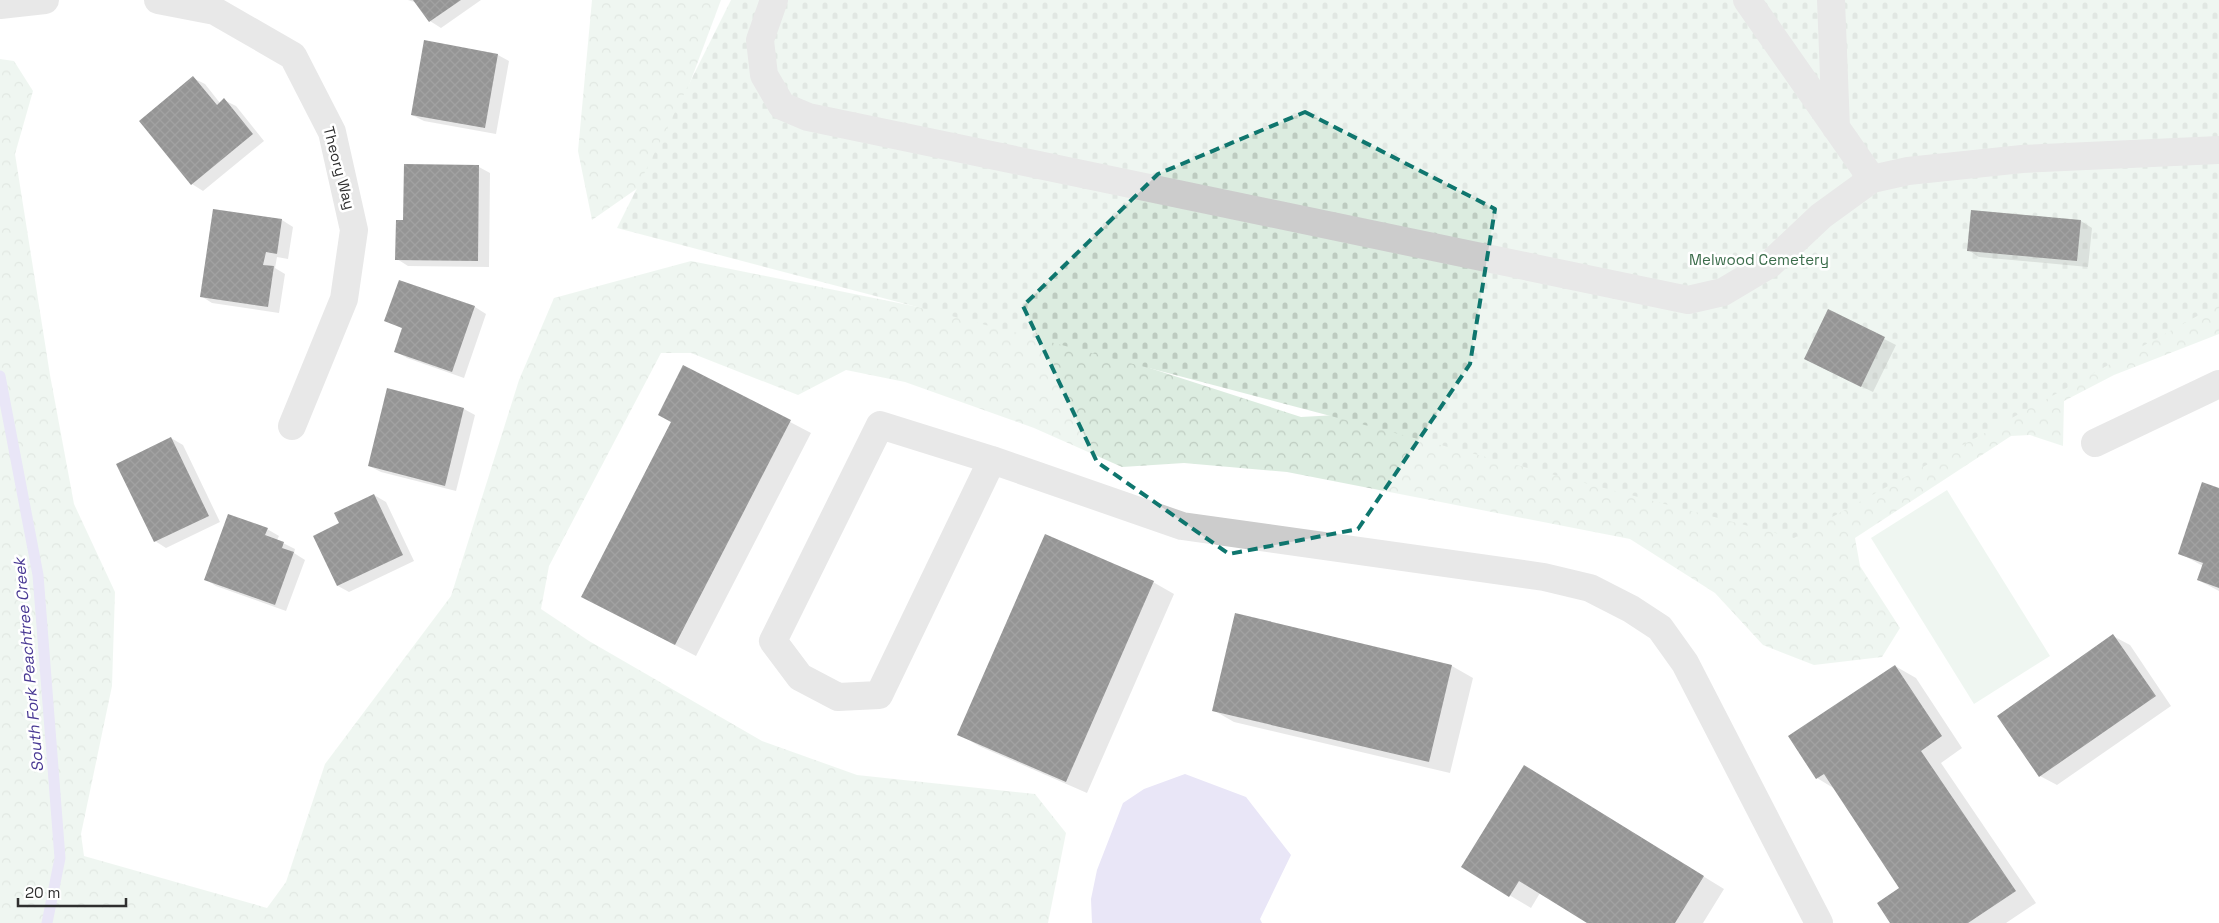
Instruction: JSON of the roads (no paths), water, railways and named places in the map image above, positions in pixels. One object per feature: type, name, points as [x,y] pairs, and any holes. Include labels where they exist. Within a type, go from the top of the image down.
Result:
[{"type":"street","points":[[0,5],[45,0]]},
{"type":"street","name":"Theory Way","points":[[158,0],[215,10],[293,56],[332,132],[354,230],[344,299],[292,426]]},
{"type":"street","points":[[774,0],[760,40],[764,75],[782,106],[808,116],[1613,286],[1688,300],[1723,292],[1770,264],[1820,216],[1872,179],[1908,171],[2022,159],[2219,150]]},
{"type":"street","points":[[1747,0],[1872,179]]},
{"type":"street","points":[[1830,0],[1836,128]]},
{"type":"street","points":[[2095,443],[2219,384]]},
{"type":"street","points":[[992,460],[879,695],[838,697],[800,677],[773,641],[880,426],[992,460],[1182,526],[1544,577],[1590,588],[1631,609],[1660,628],[1685,663],[1819,923]]},
{"type":"waterway","name":"South Fork Peachtree Creek","points":[[0,376],[38,575],[60,858],[47,923]]},
{"type":"park label","name":"Melwood Cemetery","points":[[1759,260]]}]
